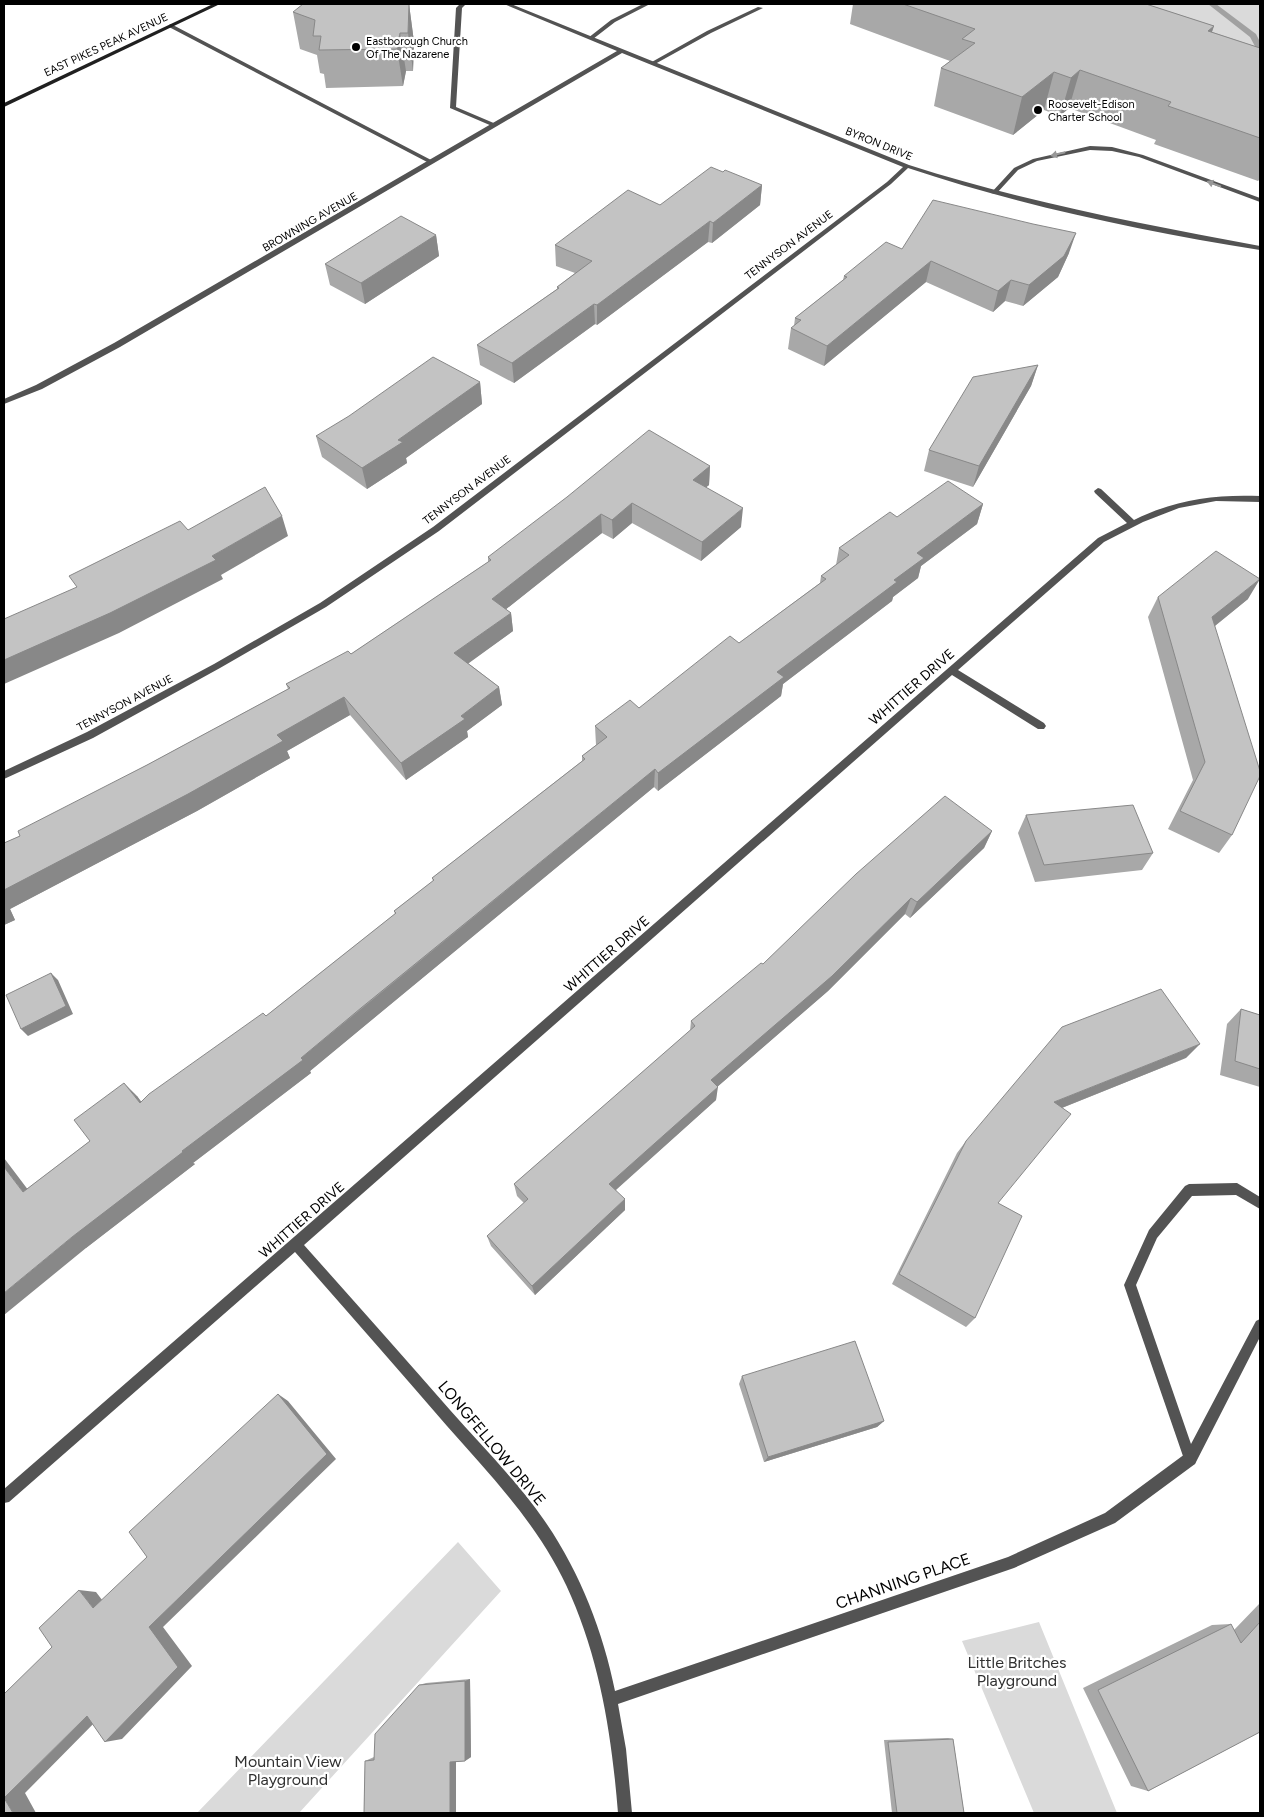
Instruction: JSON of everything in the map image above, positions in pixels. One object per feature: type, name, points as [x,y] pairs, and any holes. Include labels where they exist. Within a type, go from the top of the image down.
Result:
[{"type":"main road","name":"EAST PIKES PEAK AVENUE","points":[[4,105],[218,4]]},
{"type":"street","points":[[464,4],[458,8],[453,108],[494,126]]},
{"type":"street","name":"BYRON DRIVE","points":[[507,4],[907,166],[942,178],[994,193],[1060,208],[1260,248]]},
{"type":"street","points":[[591,38],[613,21],[644,4]]},
{"type":"street","points":[[653,63],[709,32],[760,8]]},
{"type":"street","points":[[171,26],[431,162]]},
{"type":"street","name":"BROWNING AVENUE","points":[[4,402],[117,345],[622,51]]},
{"type":"street","points":[[994,193],[1016,169],[1035,160],[1090,148],[1112,149],[1140,156],[1260,200]]},
{"type":"street","name":"TENNYSON AVENUE","points":[[4,776],[90,735],[217,666],[322,605],[436,529],[889,183],[907,166]]},
{"type":"street","points":[[1098,491],[1132,523]]},
{"type":"street","name":"WHITTIER DRIVE","points":[[4,1497],[1101,540],[1162,509],[1193,502],[1237,496],[1260,499]]},
{"type":"street","points":[[952,671],[1041,726]]},
{"type":"street","points":[[1190,1459],[1130,1285],[1153,1234],[1190,1190],[1237,1189],[1260,1204]]},
{"type":"street","name":"LONGFELLOW DRIVE","points":[[296,1244],[520,1499],[562,1562],[590,1626],[610,1699],[624,1785],[625,1813]]},
{"type":"street","points":[[1190,1459],[1260,1325]]},
{"type":"street","name":"CHANNING PLACE","points":[[610,1699],[1009,1563],[1110,1518],[1190,1459]]},
{"type":"green space","points":[[1087,4],[1260,4],[1260,68]]},
{"type":"green space","name":"Mountain View Playground","points":[[458,1542],[501,1591],[299,1813],[197,1813]]},
{"type":"green space","name":"Little Britches Playground","points":[[1039,1622],[1117,1813],[1034,1813],[962,1641]]},
{"type":"building","points":[[303,4],[409,4],[408,33],[400,33],[397,49],[319,50],[321,36],[313,36],[315,20],[293,12]]},
{"type":"building","points":[[903,4],[1146,4],[1214,26],[1208,31],[1260,48],[1260,138],[1168,106],[1171,102],[1080,70],[1071,78],[1054,72],[1022,97],[941,68],[975,43],[962,39],[975,29]]},
{"type":"building","points":[[711,167],[723,172],[725,170],[762,185],[713,223],[710,221],[597,305],[594,304],[512,363],[477,345],[559,288],[557,287],[592,261],[555,245],[628,190],[660,205]]},
{"type":"building","points":[[933,200],[1076,233],[1064,256],[1029,285],[1011,280],[998,291],[931,261],[827,346],[791,328],[801,320],[795,318],[847,277],[844,276],[886,242],[902,249]]},
{"type":"building","points":[[401,216],[436,235],[361,283],[325,264]]},
{"type":"building","points":[[433,357],[480,382],[398,440],[403,442],[362,468],[316,436],[349,416]]},
{"type":"building","points":[[1038,365],[979,466],[929,450],[973,377]]},
{"type":"building","points":[[649,430],[710,466],[693,480],[743,508],[702,542],[632,503],[612,520],[601,514],[492,599],[511,613],[454,653],[499,687],[461,716],[465,719],[401,763],[344,697],[277,735],[283,741],[188,794],[4,890],[4,843],[20,836],[18,831],[147,765],[290,688],[286,684],[348,651],[351,654],[491,560],[488,557],[567,497]]},
{"type":"building","points":[[948,481],[983,504],[917,553],[924,558],[894,580],[897,582],[777,672],[784,677],[658,773],[655,769],[361,1008],[301,1058],[303,1060],[182,1151],[4,1293],[4,1167],[23,1192],[90,1141],[74,1120],[124,1083],[140,1103],[149,1094],[263,1013],[266,1016],[396,913],[394,911],[434,880],[432,878],[585,759],[582,756],[607,737],[595,726],[630,700],[639,708],[730,636],[739,643],[826,579],[821,576],[849,555],[839,548],[890,512],[897,517]]},
{"type":"building","points":[[265,487],[282,516],[212,556],[216,560],[110,613],[4,660],[4,619],[77,587],[69,576],[180,521],[188,530]]},
{"type":"building","points":[[1216,551],[1260,579],[1212,617],[1260,771],[1260,776],[1232,835],[1180,811],[1205,762],[1158,597]]},
{"type":"building","points":[[945,796],[992,831],[917,902],[911,898],[832,976],[711,1080],[718,1087],[609,1184],[625,1199],[532,1286],[487,1236],[528,1199],[514,1184],[695,1026],[691,1021],[761,963],[763,964],[856,874]]},
{"type":"building","points":[[1133,805],[1153,853],[1044,865],[1026,815]]},
{"type":"building","points":[[51,973],[66,1006],[21,1029],[6,995]]},
{"type":"building","points":[[1161,989],[1200,1044],[1054,1102],[1071,1114],[998,1203],[1022,1216],[975,1318],[899,1274],[966,1141],[1062,1027]]},
{"type":"building","points":[[1241,1009],[1260,1015],[1260,1069],[1235,1061]]},
{"type":"building","points":[[855,1341],[884,1421],[768,1457],[742,1376]]},
{"type":"building","points":[[278,1394],[327,1454],[149,1627],[178,1667],[105,1742],[87,1716],[4,1798],[4,1694],[52,1647],[39,1628],[79,1590],[93,1608],[147,1557],[129,1532]]},
{"type":"building","points":[[1260,1622],[1260,1732],[1148,1791],[1098,1690],[1231,1624],[1241,1643]]},
{"type":"building","points":[[465,1681],[465,1761],[450,1762],[450,1813],[364,1813],[365,1761],[374,1760],[375,1734],[419,1685]]},
{"type":"building","points":[[953,1739],[964,1813],[897,1813],[888,1742]]},
{"type":"building","points":[[4,1798],[13,1813],[4,1813]]},
{"type":"waterway","points":[[1212,4],[1253,36],[1260,48]]},
{"type":"place","name":"Eastborough Church Of The Nazarene","points":[[356,47]]},
{"type":"place","name":"Roosevelt-Edison Charter School","points":[[1038,110]]}]
